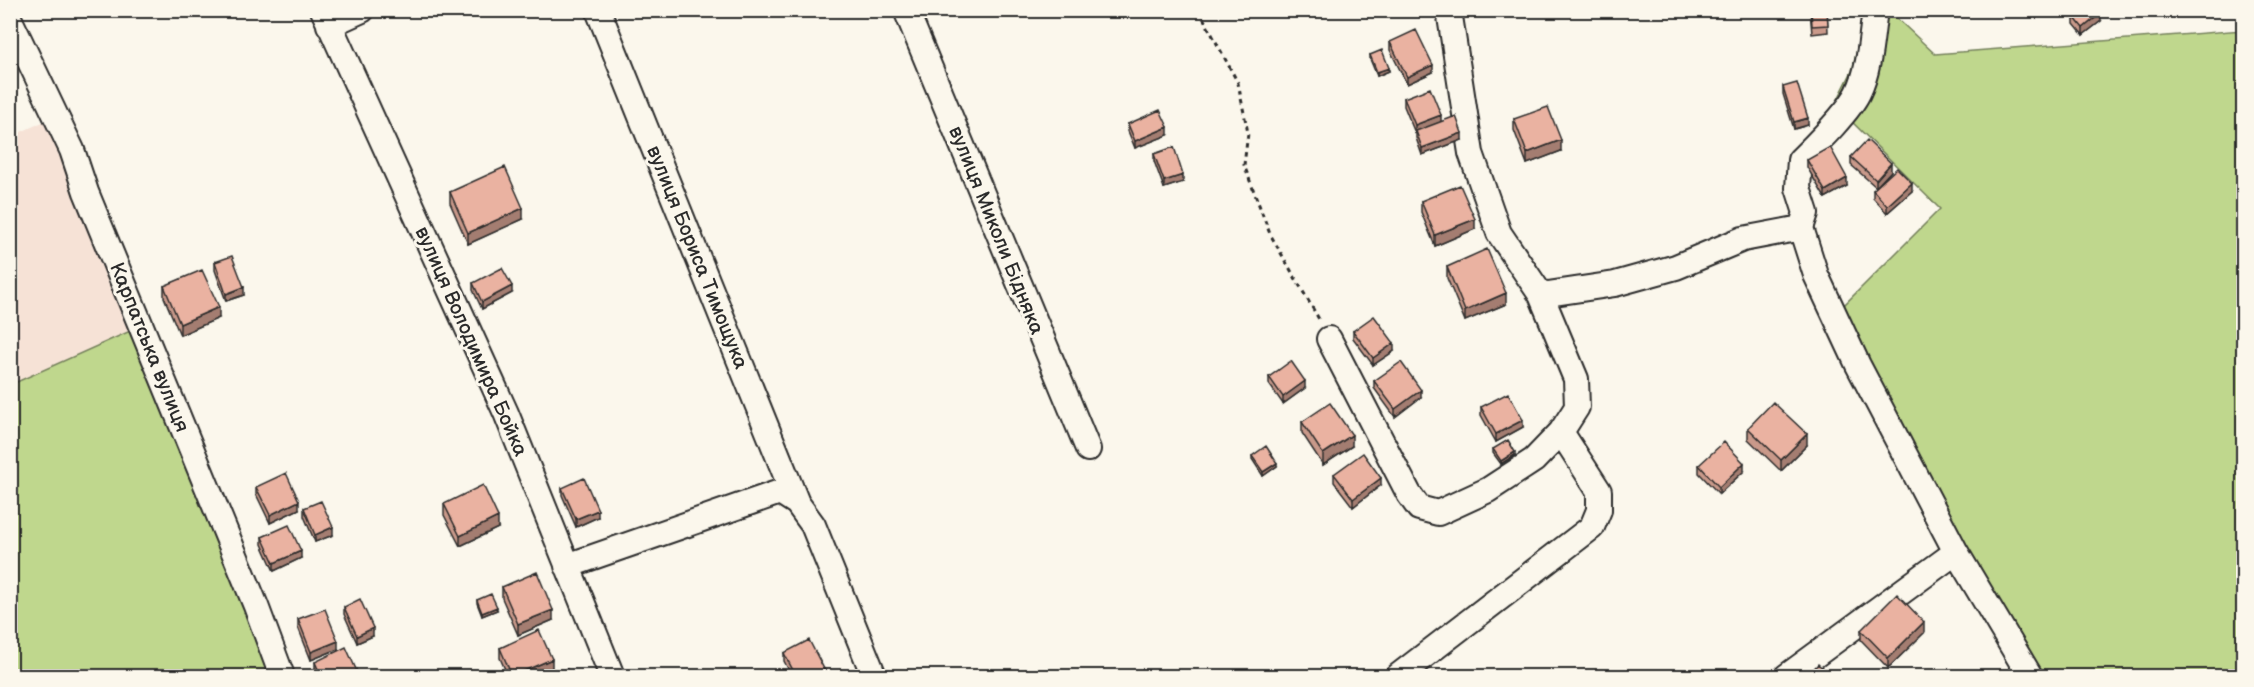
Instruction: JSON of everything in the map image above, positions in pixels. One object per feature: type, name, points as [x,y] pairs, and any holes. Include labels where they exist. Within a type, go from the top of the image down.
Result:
[{"type":"street","points":[[326,18],[362,10]]},
{"type":"street","name":"вулиця Бориса Тимощука","points":[[598,10],[797,502],[813,525],[874,676]]},
{"type":"street","name":"вулиця Миколи Бідняка","points":[[906,10],[1088,449]]},
{"type":"street","points":[[1329,339],[1409,494],[1419,508],[1438,513],[1488,490],[1534,460],[1561,432],[1577,407],[1576,379],[1541,295],[1499,233],[1471,153],[1449,10]]},
{"type":"street","points":[[1875,10],[1867,63],[1858,93],[1818,142],[1800,160],[1798,188],[1806,213],[1801,228],[1816,275],[1858,365],[1956,552],[2030,676]]},
{"type":"street","name":"вулиця Володимира Бойка","points":[[326,18],[506,413],[612,676]]},
{"type":"street","name":"Карпатська вулиця","points":[[10,20],[72,150],[86,192],[252,595],[282,676]]},
{"type":"street","points":[[1541,295],[1615,284],[1676,267],[1743,239],[1801,228]]},
{"type":"street","points":[[1398,676],[1592,527],[1599,510],[1599,491],[1561,432]]},
{"type":"street","points":[[567,566],[780,492],[797,502]]},
{"type":"street","points":[[1787,676],[1956,552]]},
{"type":"path","points":[[1199,10],[1238,83],[1248,133],[1244,165],[1270,234],[1329,339]]},
{"type":"shaded area","points":[[60,114],[148,323],[11,385],[10,137]]},
{"type":"green space","points":[[1866,11],[1889,11],[1935,54],[2243,30],[2243,676],[2023,676],[1833,316],[1940,209],[1835,105],[1852,71]]},
{"type":"green space","points":[[148,323],[290,676],[11,676],[10,385]]},
{"type":"building","points":[[1811,10],[1827,10],[1828,25],[1812,26]]},
{"type":"building","points":[[2081,10],[2099,10],[2101,13],[2083,28],[2074,17]]},
{"type":"building","points":[[1416,30],[1433,65],[1407,77],[1390,42]]},
{"type":"building","points":[[1382,50],[1389,68],[1377,72],[1370,55]]},
{"type":"building","points":[[1797,83],[1808,118],[1794,122],[1783,87]]},
{"type":"building","points":[[1430,88],[1441,115],[1415,125],[1404,98]]},
{"type":"building","points":[[1548,107],[1561,140],[1527,153],[1514,119]]},
{"type":"building","points":[[1160,110],[1168,127],[1135,141],[1128,124]]},
{"type":"building","points":[[1456,116],[1462,133],[1422,148],[1416,131]]},
{"type":"building","points":[[1867,140],[1891,163],[1876,180],[1851,157]]},
{"type":"building","points":[[1174,147],[1183,175],[1164,181],[1154,154]]},
{"type":"building","points":[[1830,147],[1847,178],[1825,191],[1807,160]]},
{"type":"building","points":[[505,167],[523,208],[468,233],[450,192]]},
{"type":"building","points":[[1897,168],[1912,183],[1887,206],[1873,190]]},
{"type":"building","points":[[1460,185],[1475,219],[1435,235],[1421,201]]},
{"type":"building","points":[[1487,249],[1506,293],[1465,311],[1447,267]]},
{"type":"building","points":[[232,256],[244,287],[226,294],[215,262]]},
{"type":"building","points":[[502,268],[512,286],[482,302],[473,283]]},
{"type":"building","points":[[202,270],[219,307],[180,324],[164,286]]},
{"type":"building","points":[[1374,316],[1394,343],[1373,358],[1353,331]]},
{"type":"building","points":[[1291,361],[1305,381],[1283,397],[1269,377]]},
{"type":"building","points":[[1401,362],[1421,390],[1395,409],[1374,381]]},
{"type":"building","points":[[1508,393],[1523,420],[1496,434],[1481,407]]},
{"type":"building","points":[[1773,402],[1807,434],[1781,460],[1748,428]]},
{"type":"building","points":[[1330,403],[1352,435],[1323,454],[1302,422]]},
{"type":"building","points":[[1508,440],[1515,452],[1501,461],[1493,449]]},
{"type":"building","points":[[1724,442],[1744,463],[1719,487],[1699,465]]},
{"type":"building","points":[[1266,446],[1277,463],[1263,472],[1252,456]]},
{"type":"building","points":[[1363,453],[1381,478],[1353,499],[1334,474]]},
{"type":"building","points":[[286,473],[299,501],[270,515],[256,487]]},
{"type":"building","points":[[584,478],[598,510],[576,519],[562,488]]},
{"type":"building","points":[[483,485],[498,517],[460,536],[444,504]]},
{"type":"building","points":[[321,501],[333,527],[315,535],[304,508]]},
{"type":"building","points":[[289,525],[301,551],[274,563],[262,537]]},
{"type":"building","points":[[537,572],[553,610],[518,624],[502,587]]},
{"type":"building","points":[[491,594],[497,607],[482,613],[477,600]]},
{"type":"building","points":[[1897,594],[1924,622],[1888,658],[1861,630]]},
{"type":"building","points":[[360,599],[373,628],[357,636],[344,607]]},
{"type":"building","points":[[325,609],[338,641],[311,652],[298,619]]},
{"type":"building","points":[[539,630],[552,659],[512,676],[500,648]]},
{"type":"building","points":[[809,640],[825,671],[815,676],[796,676],[784,653]]},
{"type":"building","points":[[346,647],[359,676],[321,676],[315,662]]},
{"type":"building","points":[[1818,664],[1831,676],[1807,676]]},
{"type":"building","points":[[567,669],[571,676],[550,676]]}]
